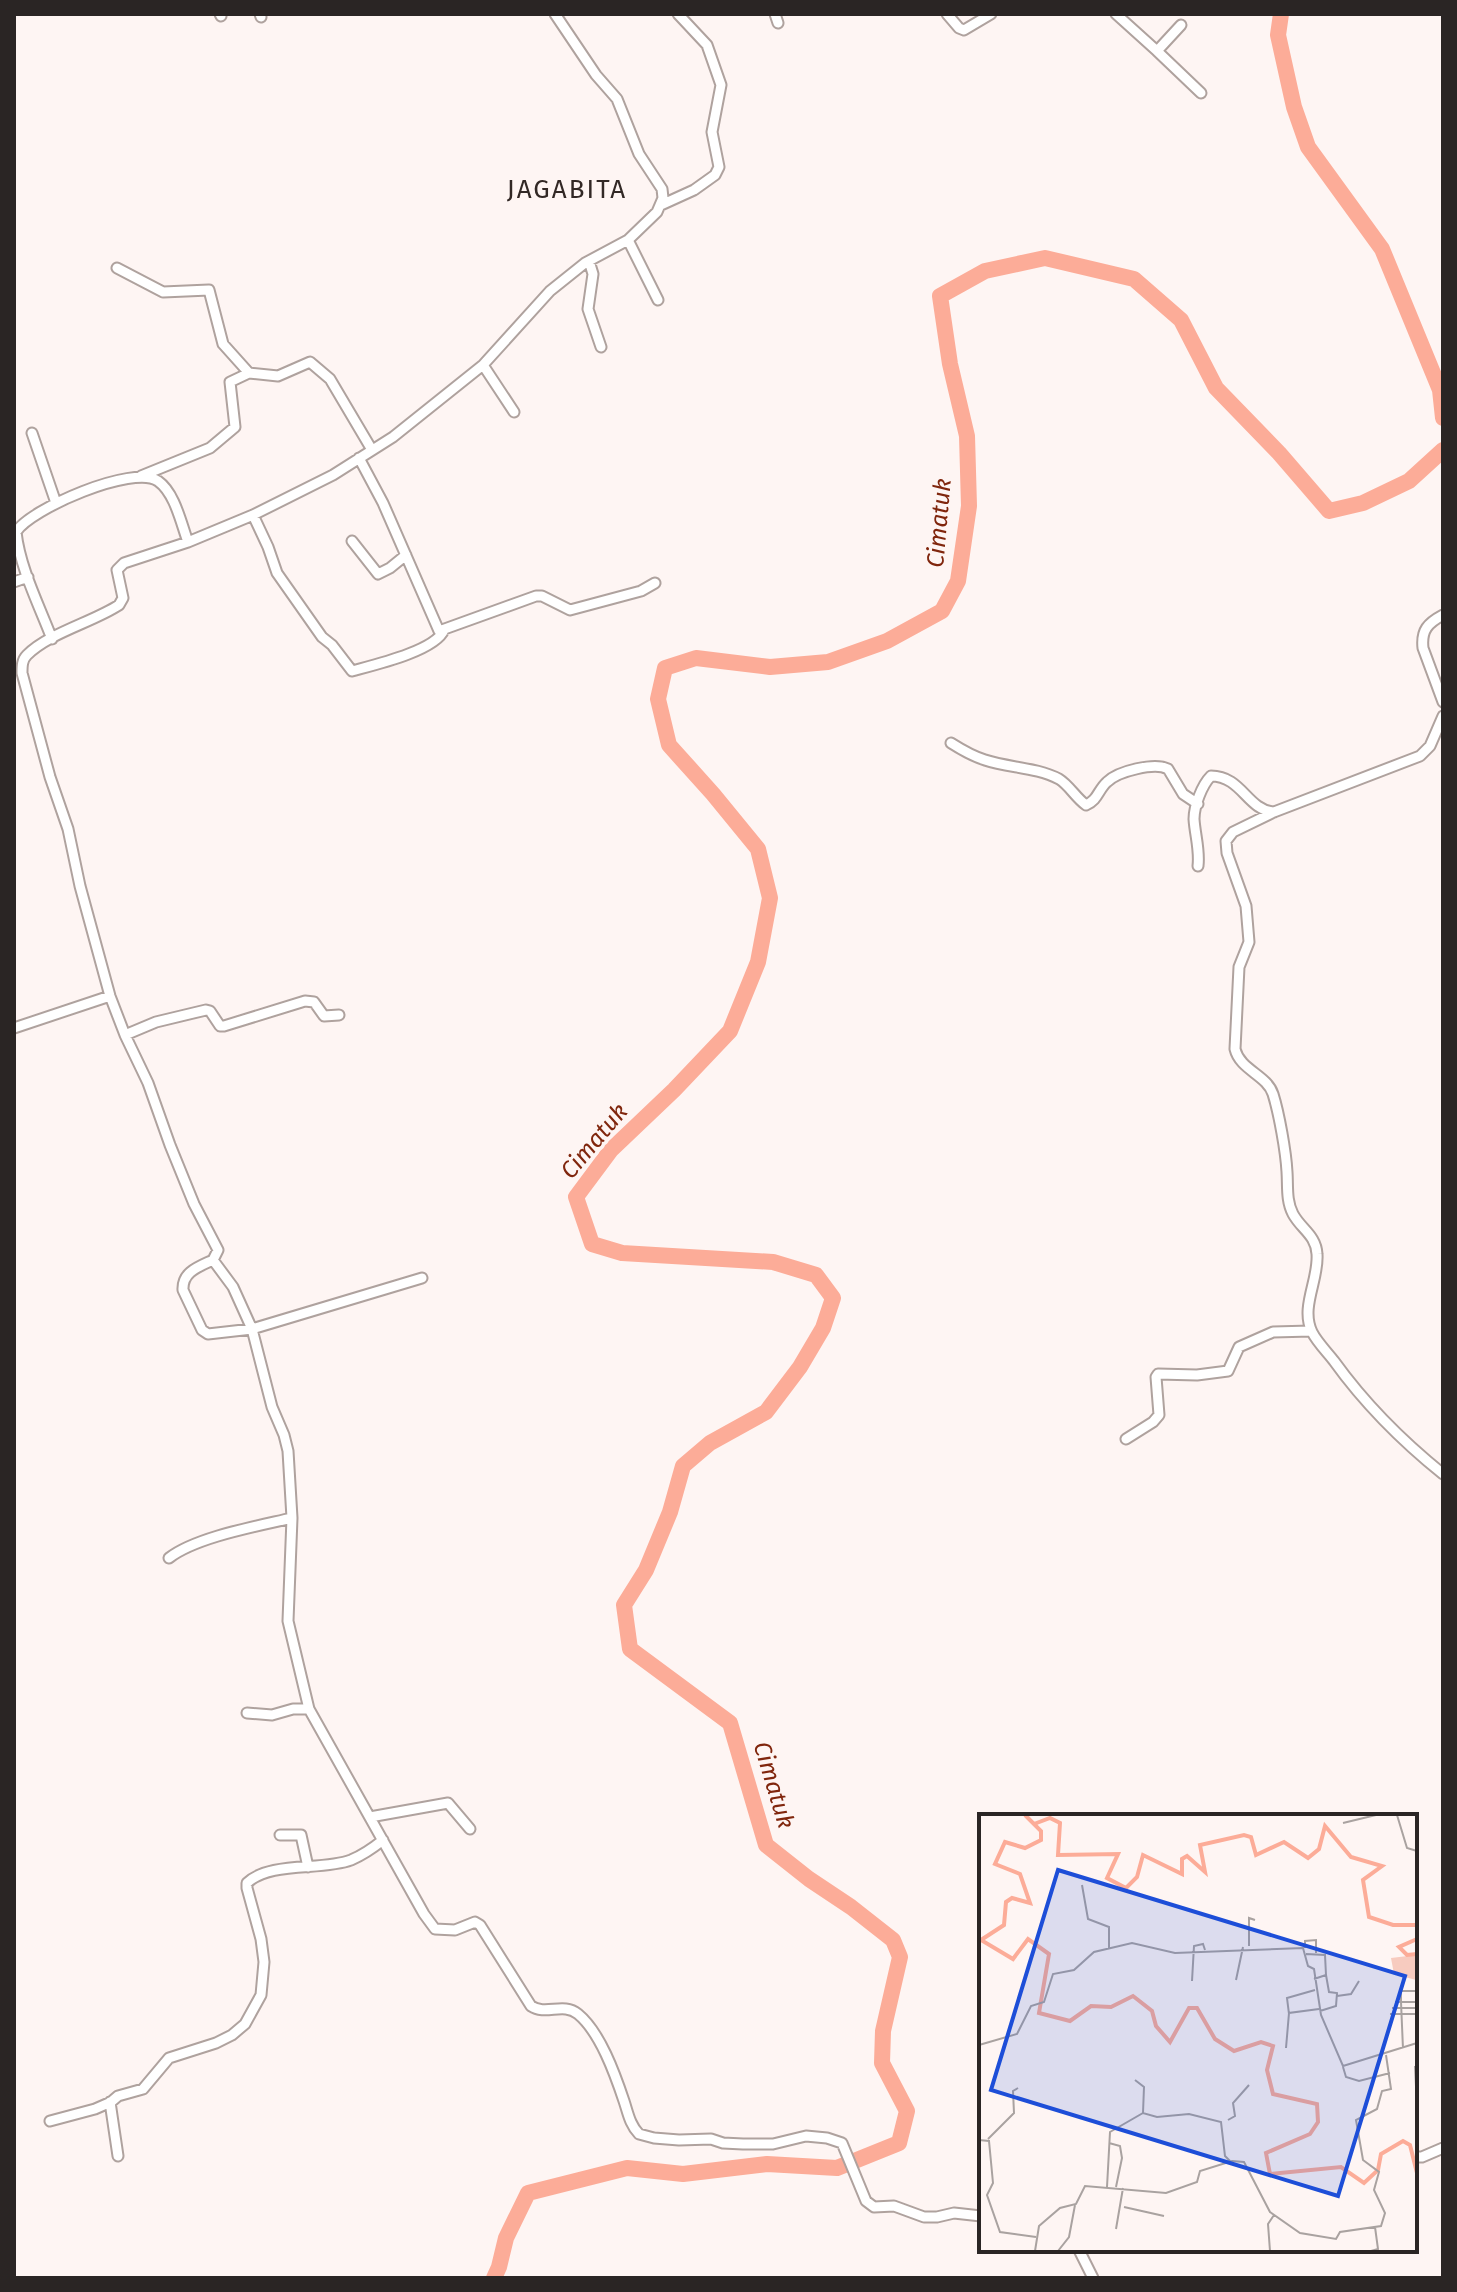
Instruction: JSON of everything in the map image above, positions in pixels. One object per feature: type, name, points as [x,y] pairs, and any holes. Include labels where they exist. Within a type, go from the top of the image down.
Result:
[{"type":"street","points":[[14,660],[119,605],[123,598],[117,574],[119,567],[253,515],[320,482],[372,450],[431,408],[483,365],[550,291],[589,261],[628,240],[650,220],[661,205],[662,189],[639,154],[617,99],[596,75],[555,14]]},
{"type":"street","points":[[661,205],[694,190],[715,175],[719,167],[712,132],[721,85],[707,45],[678,14]]},
{"type":"street","points":[[947,14],[964,30],[991,14]]},
{"type":"street","points":[[1116,14],[1201,93]]},
{"type":"street","points":[[1157,51],[1181,25]]},
{"type":"street","points":[[628,240],[658,300]]},
{"type":"street","points":[[589,261],[593,274],[588,309],[601,347]]},
{"type":"street","points":[[117,268],[163,292],[209,290],[223,344],[249,373]]},
{"type":"street","points":[[52,639],[28,577],[16,535],[17,528],[56,503],[93,487],[141,476],[210,448],[235,427],[230,382],[249,373],[278,376],[310,362],[330,379],[372,450]]},
{"type":"street","points":[[483,365],[514,412]]},
{"type":"street","points":[[32,433],[56,503]]},
{"type":"street","points":[[359,458],[383,503],[439,631],[536,596],[570,610],[641,591],[655,583]]},
{"type":"street","points":[[141,476],[159,481],[167,491],[188,542]]},
{"type":"street","points":[[253,515],[277,573],[322,637],[352,671],[408,654],[440,638],[444,630]]},
{"type":"street","points":[[352,541],[378,574],[406,555]]},
{"type":"street","points":[[14,582],[28,577]]},
{"type":"street","points":[[1443,615],[1425,629],[1422,638],[1443,702]]},
{"type":"street","points":[[26,656],[22,673],[43,753],[68,829],[110,996],[148,1083],[190,1193],[218,1250],[213,1260],[190,1272],[183,1283],[183,1290],[202,1330],[208,1334],[252,1329],[422,1278]]},
{"type":"street","points":[[1443,716],[1430,746],[1420,756],[1274,812],[1233,832],[1226,841],[1227,853],[1246,906],[1249,942],[1239,967],[1235,1049],[1237,1059],[1271,1089],[1287,1173],[1289,1205],[1293,1215],[1314,1238],[1317,1274],[1308,1310],[1311,1331],[1350,1383],[1408,1446],[1443,1474]]},
{"type":"street","points":[[951,743],[987,761],[1045,773],[1062,781],[1086,805],[1094,801],[1107,781],[1120,774],[1146,766],[1164,766],[1183,794],[1198,804]]},
{"type":"street","points":[[1198,866],[1194,816],[1208,778],[1212,775],[1232,781],[1258,807],[1274,812]]},
{"type":"street","points":[[14,1028],[110,996]]},
{"type":"street","points":[[125,1035],[156,1022],[206,1010],[220,1026],[305,1001],[314,1002],[324,1016],[339,1015]]},
{"type":"street","points":[[213,1260],[233,1287],[252,1329],[272,1407],[288,1451],[292,1518],[288,1621],[309,1709],[435,1929],[455,1930],[475,1922],[480,1925],[531,2006],[541,2011],[569,2009],[591,2028],[611,2064],[630,2119],[639,2134],[679,2140],[711,2139],[732,2144],[773,2144],[806,2136],[827,2138],[842,2143],[866,2201],[874,2207],[894,2206],[924,2217],[954,2213],[979,2216]]},
{"type":"street","points":[[1126,1439],[1159,1415],[1158,1374],[1197,1375],[1228,1371],[1239,1347],[1269,1333],[1311,1331]]},
{"type":"street","points":[[169,1558],[177,1551],[231,1532],[292,1518]]},
{"type":"street","points":[[247,1713],[272,1715],[293,1709],[309,1709]]},
{"type":"street","points":[[370,1817],[448,1803],[470,1829]]},
{"type":"street","points":[[280,1835],[301,1835],[308,1867]]},
{"type":"street","points":[[50,2121],[95,2109],[118,2096],[146,2088],[169,2058],[216,2043],[245,2024],[261,1995],[264,1962],[247,1883],[262,1874],[349,1861],[383,1840]]},
{"type":"street","points":[[110,2102],[118,2156]]},
{"type":"street","points":[[1417,2157],[1443,2148]]},
{"type":"street","points":[[1080,2252],[1093,2278]]},
{"type":"waterway","name":"Cimatuk","points":[[1281,14],[1278,35],[1294,107],[1308,147],[1382,249],[1440,390],[1443,418]]},
{"type":"waterway","name":"Cimatuk","points":[[494,2278],[506,2238],[528,2193],[627,2168],[683,2174],[767,2164],[837,2168],[899,2143],[907,2111],[882,2063],[883,2031],[900,1957],[893,1940],[766,1845],[730,1723],[630,1649],[624,1605],[646,1570],[670,1512],[683,1466],[710,1443],[766,1412],[800,1367],[823,1328],[833,1298],[816,1275],[773,1262],[622,1253],[592,1244],[576,1197],[611,1150],[730,1031],[758,962],[770,898],[758,849],[669,745],[658,699],[665,668],[696,658],[770,667],[828,662],[887,641],[942,611],[958,581],[969,506],[967,436],[950,364],[940,296],[985,271],[1045,258],[1134,279],[1181,320],[1216,388],[1279,453],[1329,511],[1363,503],[1409,481],[1443,450]]},
{"type":"district","name":"JAGABITA","points":[[567,189]]}]
